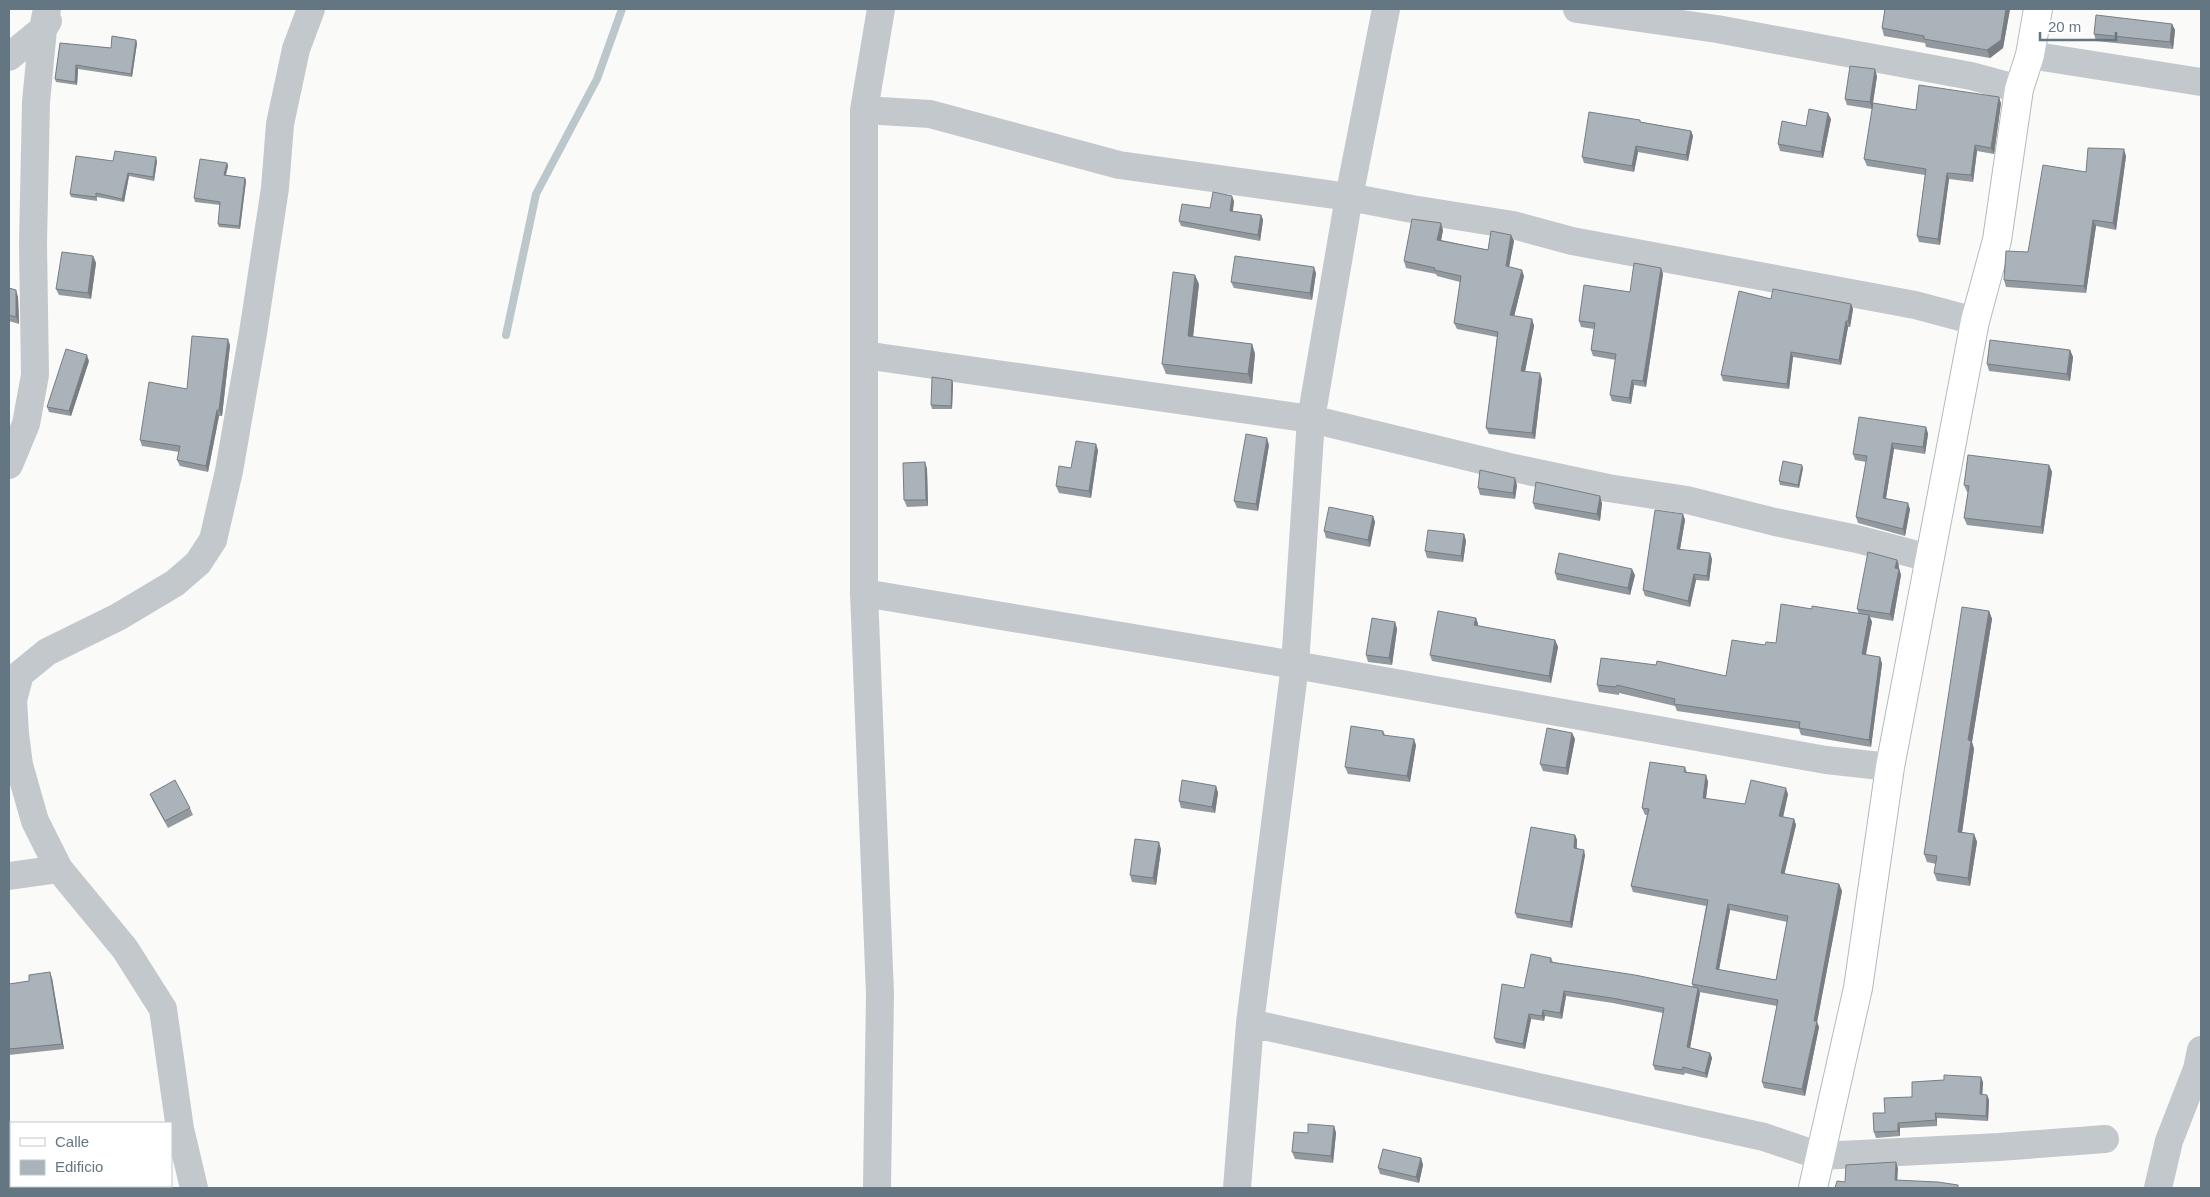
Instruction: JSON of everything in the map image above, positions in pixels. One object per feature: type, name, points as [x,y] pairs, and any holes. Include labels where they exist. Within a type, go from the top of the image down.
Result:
[{"type":"street","points":[[194,1188],[175,1130],[163,1009],[125,949],[59,869],[35,821],[20,765],[15,734],[13,700],[20,674],[47,652],[118,617],[174,583],[198,563],[213,540],[229,470],[253,333],[275,188],[280,124],[296,49],[311,9]]},
{"type":"street","points":[[876,1188],[880,994],[864,593],[864,110],[881,9]]},
{"type":"street","points":[[1237,1188],[1250,1023],[1295,664],[1311,420],[1350,197],[1386,9]]},
{"type":"street","points":[[1578,9],[1717,29],[1971,76],[2019,89]]},
{"type":"street","points":[[1813,1188],[1858,988],[1890,767],[1975,322],[1997,240],[2019,89],[2030,55],[2038,9]]},
{"type":"street","points":[[9,57],[49,15]]},
{"type":"street","points":[[9,465],[26,424],[35,375],[33,244],[36,102],[49,15]]},
{"type":"street","points":[[2030,55],[2201,82]]},
{"type":"street","points":[[864,110],[930,114],[1119,165],[1350,197],[1412,209],[1513,224],[1572,240],[1915,305],[1975,322]]},
{"type":"street","points":[[864,355],[1311,420],[1608,488],[1687,500],[1775,522],[1857,539],[1929,558]]},
{"type":"street","points":[[864,593],[1295,664],[1826,760],[1890,767]]},
{"type":"street","points":[[9,876],[59,869]]},
{"type":"street","points":[[1250,1023],[1764,1138],[1820,1156],[1999,1147],[2105,1139]]},
{"type":"street","points":[[2158,1188],[2169,1141],[2197,1069],[2201,1050]]},
{"type":"building","points":[[1885,9],[2006,9],[2001,40],[1987,50],[1924,39],[1924,36],[1882,28]]},
{"type":"building","points":[[2096,15],[2172,24],[2170,42],[2094,34]]},
{"type":"building","points":[[112,36],[136,40],[131,74],[76,65],[75,82],[55,79],[60,43],[111,48]]},
{"type":"building","points":[[1850,66],[1875,69],[1870,102],[1845,99]]},
{"type":"building","points":[[1919,85],[1999,97],[1991,148],[1975,145],[1971,175],[1947,173],[1938,239],[1917,236],[1926,169],[1864,159],[1873,103],[1916,110]]},
{"type":"building","points":[[1809,109],[1828,113],[1821,152],[1778,144],[1782,121],[1806,126]]},
{"type":"building","points":[[1589,112],[1691,131],[1686,155],[1636,146],[1632,166],[1582,157]]},
{"type":"building","points":[[2088,148],[2124,149],[2113,223],[2093,220],[2084,286],[2004,280],[2006,251],[2028,252],[2043,165],[2086,172]]},
{"type":"building","points":[[115,151],[156,157],[153,177],[128,173],[122,199],[96,193],[96,197],[70,194],[76,156],[113,161]]},
{"type":"building","points":[[200,159],[227,163],[224,175],[245,178],[239,226],[218,224],[220,202],[194,198]]},
{"type":"building","points":[[1213,192],[1232,196],[1230,211],[1261,215],[1258,235],[1179,221],[1182,204],[1210,208]]},
{"type":"building","points":[[1412,219],[1441,223],[1437,240],[1488,250],[1491,231],[1511,235],[1506,266],[1522,270],[1510,315],[1532,319],[1521,371],[1540,373],[1532,433],[1486,428],[1498,332],[1454,323],[1461,276],[1404,261]]},
{"type":"building","points":[[62,252],[93,256],[88,293],[56,289]]},
{"type":"building","points":[[1235,256],[1314,267],[1310,293],[1231,282]]},
{"type":"building","points":[[1634,263],[1661,268],[1643,381],[1632,380],[1629,398],[1610,395],[1616,354],[1591,350],[1595,323],[1579,321],[1584,285],[1630,292]]},
{"type":"building","points":[[1173,272],[1195,275],[1188,336],[1252,344],[1248,374],[1162,364]]},
{"type":"building","points":[[9,288],[16,290],[16,317],[9,315]]},
{"type":"building","points":[[1773,289],[1851,304],[1839,360],[1791,352],[1787,384],[1721,375],[1739,291],[1771,299]]},
{"type":"building","points":[[192,336],[228,339],[219,410],[217,410],[206,466],[177,460],[180,446],[140,440],[149,382],[187,389]]},
{"type":"building","points":[[1990,340],[2070,350],[2067,374],[1987,364]]},
{"type":"building","points":[[66,349],[87,355],[69,411],[47,407]]},
{"type":"building","points":[[932,377],[952,380],[951,406],[931,405]]},
{"type":"building","points":[[1859,417],[1926,427],[1923,447],[1892,443],[1883,498],[1908,503],[1903,529],[1856,517],[1867,456],[1853,454]]},
{"type":"building","points":[[1246,434],[1267,438],[1256,504],[1234,501]]},
{"type":"building","points":[[1076,441],[1096,444],[1089,491],[1056,486],[1059,466],[1071,468]]},
{"type":"building","points":[[1968,455],[2049,465],[2041,527],[1964,518],[1969,486],[1964,485]]},
{"type":"building","points":[[1783,461],[1802,465],[1798,485],[1779,481]]},
{"type":"building","points":[[925,462],[926,500],[904,500],[903,463]]},
{"type":"building","points":[[1480,470],[1515,478],[1513,493],[1478,488]]},
{"type":"building","points":[[1536,482],[1600,496],[1597,514],[1533,503]]},
{"type":"building","points":[[1329,507],[1373,516],[1368,540],[1324,531]]},
{"type":"building","points":[[1655,510],[1683,514],[1677,549],[1710,553],[1707,576],[1694,574],[1688,601],[1643,590]]},
{"type":"building","points":[[1428,530],[1464,534],[1461,556],[1425,551]]},
{"type":"building","points":[[1868,552],[1897,560],[1895,568],[1899,569],[1890,614],[1857,609]]},
{"type":"building","points":[[1559,553],[1632,569],[1628,588],[1555,573]]},
{"type":"building","points":[[1781,604],[1812,609],[1812,606],[1869,615],[1862,654],[1880,657],[1869,740],[1799,728],[1800,722],[1674,704],[1675,699],[1617,685],[1616,687],[1597,685],[1601,658],[1656,665],[1657,661],[1726,676],[1732,640],[1765,645],[1766,642],[1776,643]]},
{"type":"building","points":[[1962,607],[1989,611],[1968,740],[1971,741],[1958,832],[1974,834],[1968,878],[1934,873],[1937,856],[1924,854]]},
{"type":"building","points":[[1438,611],[1476,618],[1474,625],[1555,640],[1549,676],[1430,655]]},
{"type":"building","points":[[1372,618],[1395,622],[1389,658],[1366,655]]},
{"type":"building","points":[[1351,726],[1383,731],[1383,735],[1414,739],[1407,776],[1345,767]]},
{"type":"building","points":[[1547,728],[1572,733],[1566,768],[1540,764]]},
{"type":"building","points":[[1650,762],[1685,767],[1684,772],[1706,775],[1703,798],[1745,804],[1751,780],[1786,788],[1779,816],[1794,819],[1781,873],[1839,884],[1814,1021],[1817,1021],[1802,1089],[1762,1082],[1778,1000],[1692,984],[1708,900],[1631,886],[1649,809],[1642,808]],"holes":[[[1728,904],[1788,916],[1776,980],[1716,969]]]},
{"type":"building","points":[[175,780],[190,808],[165,821],[150,794]]},
{"type":"building","points":[[1182,780],[1216,786],[1212,807],[1179,801]]},
{"type":"building","points":[[1531,827],[1575,835],[1574,848],[1584,850],[1570,922],[1515,913]]},
{"type":"building","points":[[1135,839],[1159,842],[1153,878],[1130,875]]},
{"type":"building","points":[[1531,954],[1551,958],[1550,962],[1635,975],[1698,988],[1687,1047],[1710,1053],[1705,1073],[1683,1067],[1682,1070],[1653,1065],[1664,1008],[1612,998],[1564,991],[1560,1013],[1543,1010],[1542,1016],[1529,1014],[1523,1044],[1494,1038],[1502,984],[1524,988]]},
{"type":"building","points":[[50,972],[62,1044],[9,1049],[9,984],[29,981],[29,975]]},
{"type":"building","points":[[1944,1075],[1981,1077],[1980,1094],[1987,1095],[1986,1116],[1935,1113],[1936,1120],[1898,1123],[1898,1131],[1874,1132],[1873,1113],[1885,1113],[1884,1098],[1912,1097],[1912,1082],[1944,1080]]},
{"type":"building","points":[[1308,1124],[1334,1126],[1331,1156],[1292,1152],[1294,1132],[1308,1133]]},
{"type":"building","points":[[1383,1149],[1421,1158],[1416,1177],[1378,1168]]},
{"type":"building","points":[[1896,1162],[1895,1180],[1938,1182],[1958,1185],[1958,1188],[1835,1188],[1837,1181],[1845,1182],[1846,1165]]},
{"type":"waterway","points":[[506,335],[536,194],[597,79],[622,9]]}]
